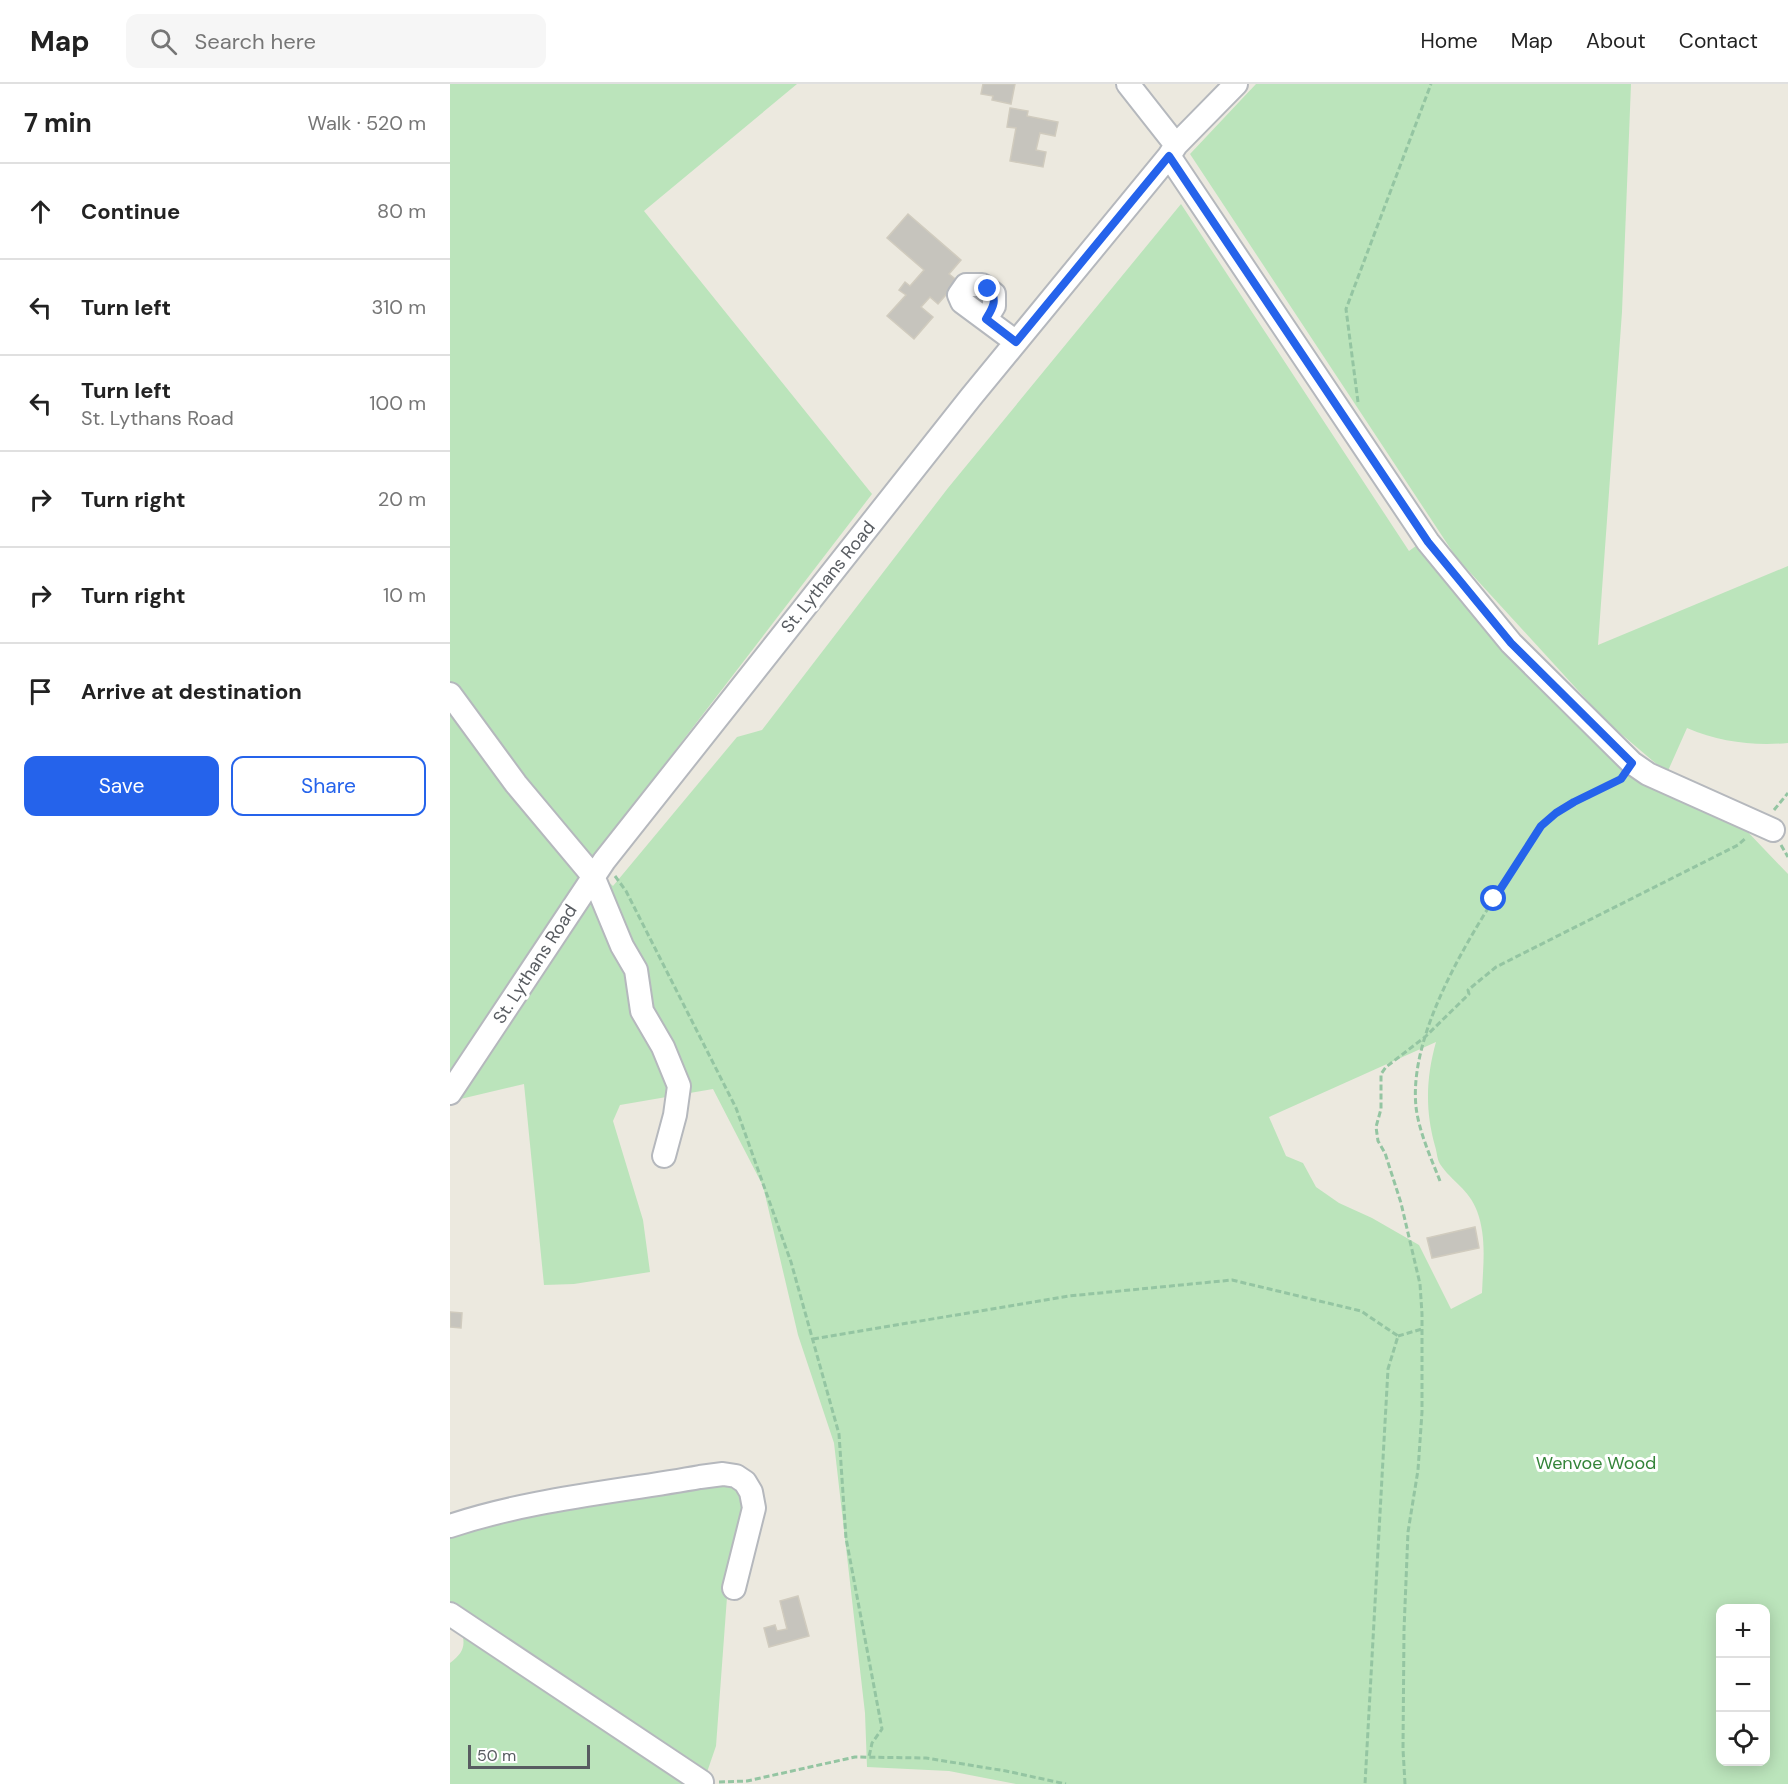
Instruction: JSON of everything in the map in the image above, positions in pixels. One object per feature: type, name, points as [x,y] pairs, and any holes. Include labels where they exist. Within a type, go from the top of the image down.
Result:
[{"type":"street","points":[[1128,84],[1428,542],[1511,643],[1632,763],[1648,774],[1771,826]]},
{"type":"street","name":"St. Lythans Road","points":[[450,1093],[599,869],[1016,342],[1173,151],[1236,84]]},
{"type":"street","points":[[986,319],[1016,342]]},
{"type":"street","points":[[450,694],[516,784],[599,869],[622,946],[636,970],[642,1011],[663,1047],[679,1086],[675,1115],[664,1156]]},
{"type":"street","points":[[450,1526],[476,1517],[526,1506],[700,1477],[723,1474],[736,1476],[745,1482],[751,1492],[754,1508],[734,1588]]},
{"type":"street","points":[[450,1614],[702,1782]]},
{"type":"path","points":[[1359,407],[1346,309],[1431,84]]},
{"type":"path","points":[[1440,1181],[1416,1109],[1415,1084],[1425,1037],[1439,1002],[1469,940],[1541,826],[1574,802],[1621,779],[1632,763]]},
{"type":"path","points":[[1405,1784],[1403,1749],[1407,1532],[1418,1470],[1422,1412],[1422,1329],[1420,1284],[1401,1203],[1385,1153],[1378,1141],[1376,1127],[1381,1109],[1381,1074],[1386,1067],[1425,1037],[1469,994],[1468,990],[1497,967],[1771,826]]},
{"type":"path","points":[[599,869],[626,891],[736,1108],[791,1262],[839,1434],[846,1538],[882,1730],[872,1743],[868,1757]]},
{"type":"path","points":[[813,1339],[1069,1296],[1232,1280],[1362,1311],[1398,1336]]},
{"type":"path","points":[[1398,1336],[1422,1329]]},
{"type":"path","points":[[1365,1784],[1388,1369],[1398,1336]]},
{"type":"path","points":[[702,1782],[747,1781],[855,1757],[868,1757],[926,1758],[1006,1771],[1066,1784]]},
{"type":"green space","points":[[450,84],[797,84],[644,211],[872,494],[591,860],[450,686]]},
{"type":"green space","points":[[1256,84],[1631,84],[1622,312],[1598,645],[1788,566],[1788,743],[1737,742],[1712,737],[1687,728],[1667,773],[1606,721],[1456,557],[1190,154]]},
{"type":"green space","name":"Wenvoe Wood","points":[[1181,204],[1409,551],[1427,538],[1602,740],[1744,828],[1788,874],[1788,1784],[1016,1784],[949,1771],[867,1767],[865,1713],[834,1443],[798,1335],[763,1186],[713,1089],[620,1105],[613,1121],[643,1220],[650,1272],[574,1284],[544,1285],[524,1084],[452,1101],[601,875],[613,886],[737,737],[762,730],[948,488]],"holes":[[[1436,1042],[1430,1068],[1428,1107],[1438,1158],[1440,1164],[1474,1203],[1483,1241],[1482,1293],[1451,1309],[1419,1245],[1372,1218],[1339,1203],[1316,1187],[1303,1163],[1286,1156],[1269,1117]]]},
{"type":"green space","points":[[450,708],[582,877],[450,1078]]},
{"type":"green space","points":[[724,1477],[746,1493],[736,1559],[727,1597],[716,1746],[705,1778],[450,1603],[450,1531]]},
{"type":"green space","points":[[462,1633],[697,1784],[450,1784],[450,1663],[462,1650],[464,1642]]},
{"type":"building","points":[[983,84],[1015,84],[1011,104],[992,100],[993,96],[981,94]]},
{"type":"building","points":[[1010,108],[1028,111],[1027,116],[1058,122],[1055,136],[1040,133],[1036,150],[1046,152],[1043,167],[1010,161],[1016,128],[1007,127]]},
{"type":"building","points":[[908,214],[961,260],[949,274],[958,281],[938,304],[930,297],[921,307],[933,317],[914,339],[887,316],[906,295],[899,290],[905,282],[910,286],[924,270],[887,238]]},
{"type":"building","points":[[1475,1227],[1479,1248],[1432,1258],[1427,1238]]},
{"type":"building","points":[[450,1312],[462,1313],[461,1328],[450,1327]]},
{"type":"building","points":[[798,1596],[809,1636],[769,1647],[764,1628],[775,1625],[777,1631],[787,1629],[780,1601]]},
{"type":"route","points":[[988,289],[994,294],[994,306],[986,319],[1016,342],[1169,156],[1428,542],[1511,643],[1632,763],[1621,779],[1574,802],[1541,826],[1494,899]]}]
